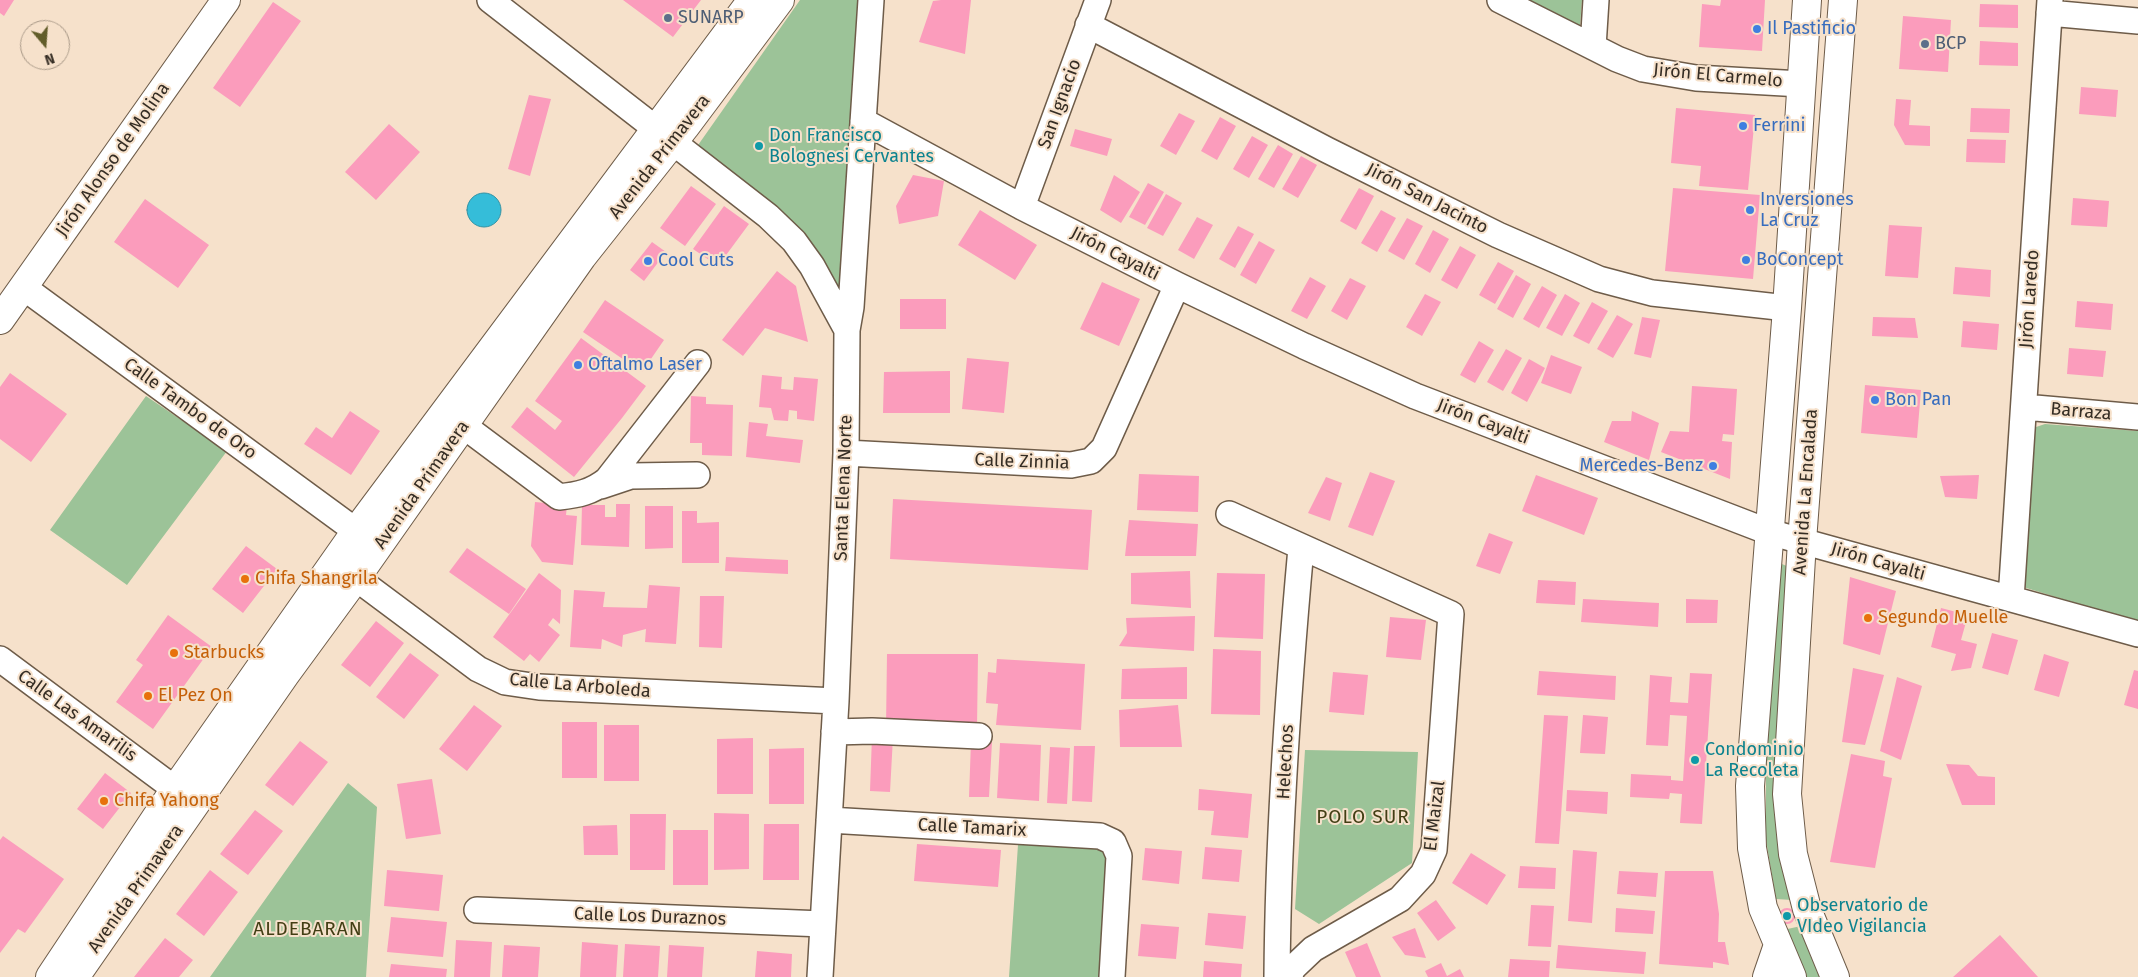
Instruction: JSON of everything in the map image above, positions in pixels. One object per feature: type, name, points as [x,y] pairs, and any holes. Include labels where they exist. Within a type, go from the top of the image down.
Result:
[{"type":"main road","name":"Jirón Alonso de Molina","points":[[0,320],[226,0]]},
{"type":"main road","name":"Avenida Primavera","points":[[75,977],[285,674],[356,578],[582,257],[664,135],[704,66],[752,0]]},
{"type":"main road","name":"Avenida Primavera","points":[[50,977],[176,789],[356,531],[664,135],[780,0]]},
{"type":"main road","name":"Avenida La Encalada","points":[[1792,977],[1763,908],[1752,848],[1750,786],[1768,532],[1787,308],[1807,0]]},
{"type":"main road","name":"Avenida La Encalada","points":[[1835,977],[1807,909],[1795,863],[1787,794],[1802,541],[1842,0]]},
{"type":"main road","points":[[1767,977],[1778,945]]},
{"type":"street","points":[[490,0],[768,216],[794,241],[824,288],[847,330]]},
{"type":"street","name":"Santa Elena Norte","points":[[820,977],[836,701],[846,453],[847,330],[851,307],[871,0]]},
{"type":"street","name":"San Ignacio","points":[[1022,207],[1098,0]]},
{"type":"street","name":"Jirón El Carmelo","points":[[1500,0],[1593,47],[1643,69],[1669,75],[1801,84]]},
{"type":"street","points":[[1593,47],[1596,0]]},
{"type":"street","points":[[2049,6],[2138,21]]},
{"type":"street","name":"Jirón Laredo","points":[[2010,599],[2049,6]]},
{"type":"street","name":"Jirón San Jacinto","points":[[1088,25],[1327,150],[1490,231],[1599,279],[1652,293],[1787,308]]},
{"type":"street","name":"Jirón Cayalti","points":[[863,121],[1022,207],[1177,285],[1304,346],[1415,396],[1768,532],[2138,634]]},
{"type":"street","name":"Calle Zinnia","points":[[846,453],[1072,466],[1091,461],[1104,448],[1177,285]]},
{"type":"street","name":"Calle Tambo de Oro","points":[[23,287],[356,531]]},
{"type":"street","points":[[599,487],[607,480],[698,364]]},
{"type":"street","name":"Barraza","points":[[2024,407],[2138,417]]},
{"type":"street","points":[[464,426],[560,497],[580,494],[631,476],[698,475]]},
{"type":"street","points":[[1229,514],[1301,548]]},
{"type":"street","name":"El Maizal","points":[[1289,977],[1293,968],[1313,949],[1400,898],[1423,874],[1434,850],[1451,614],[1301,548]]},
{"type":"street","name":"Helechos","points":[[1277,977],[1277,927],[1291,662],[1301,548]]},
{"type":"street","name":"Calle La Arboleda","points":[[356,578],[463,659],[492,677],[505,682],[539,687],[836,701]]},
{"type":"street","name":"Calle Las Amarilis","points":[[2,665],[176,789]]},
{"type":"street","points":[[834,732],[872,731],[979,736]]},
{"type":"street","name":"Calle Tamarix","points":[[829,820],[1100,836],[1113,842],[1119,856],[1112,977]]},
{"type":"street","name":"Calle Los Duraznos","points":[[477,910],[823,924]]},
{"type":"street","points":[[1277,927],[1313,949]]},
{"type":"green space","points":[[800,0],[863,0],[843,304],[696,148]]},
{"type":"green space","points":[[1527,0],[1582,0],[1580,27]]},
{"type":"green space","points":[[146,396],[227,451],[127,585],[50,530]]},
{"type":"green space","points":[[2045,424],[2138,431],[2138,622],[2023,587],[2030,429]]},
{"type":"green space","points":[[1777,562],[1794,569],[1792,900],[1776,899],[1766,840],[1766,755]]},
{"type":"green space","points":[[1305,750],[1418,752],[1412,863],[1319,924],[1295,909]]},
{"type":"green space","points":[[348,783],[377,807],[366,977],[210,977]]},
{"type":"green space","points":[[1019,830],[1113,842],[1112,977],[1009,977]]},
{"type":"green space","points":[[1801,926],[1811,957],[1821,977],[1802,977],[1783,930]]},
{"type":"water","points":[[484,193],[491,194],[496,198],[500,203],[500,217],[496,222],[491,226],[484,227],[477,226],[472,222],[468,217],[467,210],[468,203],[472,198],[477,194]]},
{"type":"building","points":[[0,0],[14,0],[4,16],[0,13]]},
{"type":"building","name":"SUNARP","points":[[623,0],[701,0],[673,37]]},
{"type":"building","points":[[971,0],[965,54],[919,42],[933,1]]},
{"type":"building","points":[[1721,0],[1765,0],[1762,51],[1699,47],[1702,4],[1720,6]]},
{"type":"building","points":[[273,2],[301,21],[240,107],[213,88]]},
{"type":"building","points":[[1980,4],[2018,5],[2018,28],[1979,27]]},
{"type":"building","name":"BCP","points":[[1903,16],[1951,20],[1948,72],[1899,69]]},
{"type":"building","points":[[1980,41],[2018,43],[2018,66],[1979,65]]},
{"type":"building","points":[[2081,87],[2118,90],[2116,117],[2079,114]]},
{"type":"building","points":[[529,95],[551,99],[530,176],[508,169]]},
{"type":"building","points":[[1896,99],[1911,100],[1909,125],[1930,126],[1930,146],[1905,145],[1894,125]]},
{"type":"building","points":[[1676,108],[1755,115],[1748,190],[1699,186],[1701,166],[1671,163]]},
{"type":"building","points":[[1971,108],[2010,109],[2009,133],[1970,132]]},
{"type":"building","points":[[1179,113],[1195,121],[1176,155],[1160,146]]},
{"type":"building","points":[[1220,117],[1236,126],[1217,160],[1201,151]]},
{"type":"building","points":[[389,124],[420,152],[376,200],[345,172]]},
{"type":"building","points":[[1075,129],[1112,139],[1107,156],[1070,146]]},
{"type":"building","points":[[1252,136],[1268,145],[1249,178],[1233,169]]},
{"type":"building","points":[[1967,139],[2006,140],[2005,163],[1966,162]]},
{"type":"building","points":[[1278,145],[1293,154],[1274,188],[1258,179]]},
{"type":"building","points":[[1301,156],[1317,165],[1298,198],[1282,189]]},
{"type":"building","points":[[913,175],[944,181],[938,216],[899,224],[896,206]]},
{"type":"building","points":[[1114,175],[1140,192],[1121,223],[1100,210]]},
{"type":"building","points":[[1148,183],[1164,192],[1145,225],[1129,217]]},
{"type":"building","points":[[691,186],[716,204],[685,246],[660,228]]},
{"type":"building","points":[[1359,188],[1374,196],[1356,230],[1340,221]]},
{"type":"building","points":[[1673,188],[1760,195],[1753,279],[1665,271]]},
{"type":"building","points":[[1166,194],[1182,203],[1163,236],[1147,228]]},
{"type":"building","points":[[2073,198],[2109,201],[2107,227],[2071,225]]},
{"type":"building","points":[[145,199],[209,245],[178,288],[114,242]]},
{"type":"building","points":[[724,206],[749,224],[718,266],[693,249]]},
{"type":"building","points":[[980,210],[1037,245],[1015,280],[958,245]]},
{"type":"building","points":[[1381,210],[1396,218],[1377,252],[1361,243]]},
{"type":"building","points":[[1197,217],[1213,225],[1194,259],[1178,250]]},
{"type":"building","points":[[1407,218],[1423,226],[1404,260],[1388,251]]},
{"type":"building","points":[[1889,225],[1922,227],[1918,278],[1885,276]]},
{"type":"building","points":[[1238,226],[1254,234],[1235,268],[1219,259]]},
{"type":"building","points":[[1433,230],[1449,239],[1430,273],[1415,264]]},
{"type":"building","points":[[1259,241],[1275,250],[1256,284],[1240,275]]},
{"type":"building","name":"Cool Cuts","points":[[652,242],[666,252],[644,281],[630,270]]},
{"type":"building","points":[[1460,246],[1476,255],[1457,289],[1441,280]]},
{"type":"building","points":[[1498,262],[1514,271],[1495,304],[1479,295]]},
{"type":"building","points":[[1955,267],[1991,270],[1990,297],[1953,294]]},
{"type":"building","points":[[777,271],[796,286],[808,342],[765,328],[743,356],[722,340]]},
{"type":"building","points":[[1516,275],[1531,284],[1513,318],[1497,309]]},
{"type":"building","points":[[1310,277],[1326,286],[1307,319],[1291,311]]},
{"type":"building","points":[[1350,278],[1366,286],[1347,320],[1331,311]]},
{"type":"building","points":[[1102,282],[1140,299],[1119,346],[1080,329]]},
{"type":"building","points":[[1542,286],[1557,295],[1539,328],[1523,319]]},
{"type":"building","points":[[1425,294],[1441,302],[1422,336],[1406,327]]},
{"type":"building","points":[[1565,294],[1580,303],[1562,336],[1546,328]]},
{"type":"building","points":[[900,299],[946,299],[946,329],[900,329]]},
{"type":"building","points":[[605,300],[664,340],[642,372],[583,332]]},
{"type":"building","points":[[2077,301],[2113,304],[2111,330],[2075,327]]},
{"type":"building","points":[[1592,302],[1608,311],[1589,344],[1573,336]]},
{"type":"building","points":[[1617,315],[1633,324],[1613,358],[1597,349]]},
{"type":"building","points":[[1642,317],[1660,320],[1651,358],[1634,354]]},
{"type":"building","points":[[1873,317],[1915,318],[1918,338],[1872,336]]},
{"type":"building","points":[[1963,321],[1999,324],[1997,350],[1961,347]]},
{"type":"building","points":[[581,338],[646,386],[574,477],[511,427],[527,407],[555,430],[562,421],[535,401]]},
{"type":"building","points":[[1479,341],[1494,350],[1475,383],[1460,375]]},
{"type":"building","points":[[2069,348],[2106,351],[2103,377],[2067,374]]},
{"type":"building","points":[[1506,349],[1522,358],[1503,391],[1487,382]]},
{"type":"building","points":[[1551,355],[1582,367],[1571,394],[1541,383]]},
{"type":"building","points":[[967,358],[1009,362],[1004,413],[962,409]]},
{"type":"building","points":[[1529,359],[1545,368],[1527,402],[1511,393]]},
{"type":"building","points":[[950,371],[950,413],[883,413],[884,372]]},
{"type":"building","points":[[10,373],[67,414],[31,462],[0,439],[0,387]]},
{"type":"building","points":[[762,375],[782,377],[781,389],[793,390],[794,377],[818,379],[814,421],[797,419],[797,411],[789,410],[788,421],[774,420],[771,408],[759,407]]},
{"type":"building","points":[[1865,385],[1921,390],[1917,438],[1861,433]]},
{"type":"building","points":[[1692,386],[1737,389],[1734,435],[1723,434],[1722,441],[1732,442],[1730,479],[1661,452],[1670,431],[1689,432]]},
{"type":"building","points":[[691,396],[706,397],[706,404],[733,405],[732,456],[702,455],[702,443],[690,443]]},
{"type":"building","points":[[350,411],[380,431],[351,475],[304,444],[316,427],[332,438]]},
{"type":"building","points":[[1632,411],[1659,423],[1649,460],[1604,442],[1612,421],[1631,421]]},
{"type":"building","points":[[749,422],[768,424],[766,436],[803,440],[800,463],[746,457]]},
{"type":"building","points":[[1370,472],[1395,481],[1373,536],[1348,527]]},
{"type":"building","points":[[1139,474],[1199,476],[1198,512],[1137,510]]},
{"type":"building","points":[[1536,475],[1598,498],[1584,535],[1522,511]]},
{"type":"building","points":[[1979,475],[1977,499],[1945,497],[1940,476]]},
{"type":"building","points":[[1326,477],[1342,483],[1330,521],[1308,513]]},
{"type":"building","points":[[893,499],[1092,510],[1088,570],[890,559]]},
{"type":"building","points":[[535,502],[567,505],[566,515],[577,516],[573,565],[542,562],[531,546]]},
{"type":"building","points":[[616,504],[630,504],[629,547],[581,545],[582,505],[605,505],[605,517],[616,517]]},
{"type":"building","points":[[645,506],[673,506],[673,548],[645,549]]},
{"type":"building","points":[[682,511],[697,511],[697,523],[719,522],[719,563],[682,563]]},
{"type":"building","points":[[1129,520],[1198,524],[1196,556],[1125,556]]},
{"type":"building","points":[[1489,533],[1513,542],[1500,574],[1476,566]]},
{"type":"building","name":"Chifa Shangrila","points":[[246,546],[277,569],[243,613],[212,589]]},
{"type":"building","points":[[467,548],[526,589],[509,614],[449,572]]},
{"type":"building","points":[[726,557],[788,560],[788,574],[725,571]]},
{"type":"building","points":[[1190,571],[1191,608],[1131,604],[1131,573]]},
{"type":"building","points":[[539,573],[561,590],[560,624],[553,618],[548,625],[560,635],[539,662],[530,654],[524,661],[493,637]]},
{"type":"building","points":[[1217,573],[1265,574],[1263,639],[1214,637]]},
{"type":"building","name":"Segundo Muelle","points":[[1850,577],[1896,591],[1880,655],[1843,644]]},
{"type":"building","points":[[1538,580],[1576,582],[1575,605],[1536,603]]},
{"type":"building","points":[[649,585],[680,587],[676,644],[645,642],[646,629],[623,635],[622,647],[602,639],[601,649],[570,647],[574,590],[605,592],[603,607],[647,608]]},
{"type":"building","points":[[700,596],[724,596],[722,648],[699,647]]},
{"type":"building","points":[[1583,599],[1659,603],[1658,627],[1581,622]]},
{"type":"building","points":[[1686,599],[1718,600],[1717,623],[1686,623]]},
{"type":"building","points":[[1941,608],[1968,615],[1961,640],[1977,644],[1971,668],[1951,671],[1956,654],[1931,647]]},
{"type":"building","points":[[168,615],[212,647],[153,729],[116,702],[143,665],[136,660]]},
{"type":"building","points":[[1195,616],[1194,651],[1119,646],[1127,633],[1126,618]]},
{"type":"building","points":[[1390,617],[1426,620],[1421,660],[1386,657]]},
{"type":"building","points":[[376,621],[404,643],[370,687],[341,665]]},
{"type":"building","points":[[1992,633],[2018,640],[2008,675],[1982,668]]},
{"type":"building","points":[[1213,649],[1261,651],[1260,715],[1211,714]]},
{"type":"building","points":[[410,653],[439,675],[404,719],[376,697]]},
{"type":"building","points":[[887,654],[978,654],[977,728],[886,727]]},
{"type":"building","points":[[2044,654],[2069,662],[2059,697],[2034,690]]},
{"type":"building","points":[[997,659],[1085,664],[1081,730],[996,725],[998,704],[986,703],[988,672],[996,673]]},
{"type":"building","points":[[1187,667],[1187,699],[1121,699],[1122,669]]},
{"type":"building","points":[[1853,668],[1884,675],[1865,745],[1842,742]]},
{"type":"building","points":[[2134,670],[2138,671],[2138,709],[2124,705]]},
{"type":"building","points":[[1539,671],[1616,676],[1615,700],[1537,695]]},
{"type":"building","points":[[1333,672],[1368,675],[1364,715],[1329,712]]},
{"type":"building","name":"Condominio La Recoleta","points":[[1690,673],[1712,674],[1702,824],[1680,823],[1682,794],[1670,793],[1669,799],[1630,797],[1631,774],[1671,776],[1671,780],[1683,781],[1687,716],[1670,715],[1668,746],[1646,745],[1650,675],[1672,677],[1670,702],[1688,703]]},
{"type":"building","points":[[1897,677],[1922,686],[1901,760],[1880,751]]},
{"type":"building","points":[[474,705],[502,726],[467,771],[439,749]]},
{"type":"building","points":[[1178,705],[1182,747],[1120,747],[1119,710]]},
{"type":"building","points":[[1544,715],[1568,716],[1559,844],[1535,843]]},
{"type":"building","points":[[1583,715],[1608,717],[1605,754],[1580,753]]},
{"type":"building","points":[[562,722],[597,722],[597,778],[562,778]]},
{"type":"building","points":[[604,725],[639,725],[639,781],[604,781]]},
{"type":"building","points":[[872,736],[893,737],[890,792],[870,791]]},
{"type":"building","points":[[753,738],[753,794],[717,794],[717,739]]},
{"type":"building","points":[[300,741],[328,762],[293,806],[265,785]]},
{"type":"building","points":[[971,741],[992,742],[989,797],[969,797]]},
{"type":"building","points":[[1000,743],[1041,745],[1039,801],[997,798]]},
{"type":"building","points":[[1074,746],[1095,746],[1092,802],[1072,801]]},
{"type":"building","points":[[1050,747],[1070,748],[1067,804],[1047,803]]},
{"type":"building","points":[[804,748],[804,804],[769,804],[769,749]]},
{"type":"building","points":[[1851,754],[1885,761],[1883,776],[1892,778],[1875,868],[1830,862]]},
{"type":"building","points":[[1946,764],[1969,765],[1978,776],[1995,777],[1995,805],[1962,805]]},
{"type":"building","name":"Chifa Yahong","points":[[105,773],[131,793],[103,829],[77,809]]},
{"type":"building","points":[[432,779],[441,834],[406,839],[397,784]]},
{"type":"building","points":[[1199,789],[1252,794],[1248,838],[1211,835],[1214,811],[1198,810]]},
{"type":"building","points":[[1567,790],[1608,792],[1607,814],[1566,811]]},
{"type":"building","points":[[255,810],[283,831],[248,875],[220,854]]},
{"type":"building","points":[[714,813],[749,814],[749,869],[714,870]]},
{"type":"building","points":[[630,814],[666,814],[665,870],[630,870]]},
{"type":"building","points":[[764,824],[799,824],[799,880],[763,880]]},
{"type":"building","points":[[617,825],[618,855],[584,855],[583,826]]},
{"type":"building","points":[[673,830],[708,830],[708,885],[673,885]]},
{"type":"building","points":[[3,836],[64,879],[25,933],[18,929],[0,953],[0,840]]},
{"type":"building","points":[[917,844],[1001,850],[998,887],[914,881]]},
{"type":"building","points":[[1205,847],[1242,850],[1239,882],[1202,879]]},
{"type":"building","points":[[1145,848],[1182,851],[1179,884],[1142,880]]},
{"type":"building","points":[[1573,850],[1597,852],[1592,923],[1568,921]]},
{"type":"building","points":[[1471,853],[1506,875],[1487,905],[1452,883]]},
{"type":"building","points":[[1520,866],[1556,868],[1555,889],[1518,888]]},
{"type":"building","points":[[210,870],[238,892],[204,936],[176,914]]},
{"type":"building","points":[[387,870],[443,875],[439,911],[384,906]]},
{"type":"building","points":[[1619,871],[1658,873],[1656,897],[1617,894]]},
{"type":"building","points":[[1665,871],[1713,871],[1719,914],[1718,942],[1725,942],[1729,965],[1713,962],[1713,968],[1659,964]]},
{"type":"building","points":[[1436,900],[1456,928],[1438,941],[1417,913]]},
{"type":"building","points":[[1531,905],[1554,906],[1551,947],[1528,946]]},
{"type":"building","points":[[1616,908],[1655,911],[1653,934],[1615,932]]},
{"type":"building","name":"Observatorio de VIdeo Vigilancia","points":[[1784,908],[1790,908],[1795,913],[1793,922],[1784,924],[1779,919],[1779,913]]},
{"type":"building","points":[[1208,913],[1246,916],[1243,949],[1205,945]]},
{"type":"building","points":[[391,917],[447,922],[443,957],[387,952]]},
{"type":"building","points":[[1141,924],[1179,927],[1176,959],[1138,956]]},
{"type":"building","points":[[1415,928],[1426,958],[1405,955],[1392,937]]},
{"type":"building","points":[[2000,935],[2038,977],[1953,977]]},
{"type":"building","points":[[165,938],[193,960],[179,977],[134,977]]},
{"type":"building","points":[[456,940],[492,942],[490,977],[454,977]]},
{"type":"building","points":[[582,942],[618,945],[616,977],[580,977]]},
{"type":"building","points":[[1367,943],[1381,977],[1356,977],[1345,952]]},
{"type":"building","points":[[625,944],[660,946],[658,977],[623,977]]},
{"type":"building","points":[[504,945],[540,947],[538,977],[502,977]]},
{"type":"building","points":[[669,945],[704,947],[702,977],[667,977]]},
{"type":"building","points":[[1558,945],[1646,952],[1644,974],[1556,968]]},
{"type":"building","points":[[757,951],[792,954],[791,977],[755,977]]},
{"type":"building","points":[[1510,959],[1550,961],[1549,977],[1508,977]]},
{"type":"building","points":[[1204,961],[1242,964],[1241,977],[1203,977]]},
{"type":"building","points":[[1441,963],[1447,976],[1460,969],[1464,977],[1428,977],[1425,971]]},
{"type":"building","points":[[391,964],[447,969],[446,977],[389,977]]},
{"type":"place","name":"SUNARP","points":[[668,18]]},
{"type":"place","name":"Il Pastificio","points":[[1757,29]]},
{"type":"place","name":"BCP","points":[[1925,44]]},
{"type":"place","name":"Ferrini","points":[[1743,126]]},
{"type":"place","name":"Don Francisco Bolognesi Cervantes","points":[[759,146]]},
{"type":"place","name":"Inversiones La Cruz","points":[[1750,210]]},
{"type":"place","name":"BoConcept","points":[[1746,260]]},
{"type":"place","name":"Cool Cuts","points":[[648,261]]},
{"type":"place","name":"Oftalmo Laser","points":[[578,365]]},
{"type":"place","name":"Bon Pan","points":[[1875,400]]},
{"type":"place","name":"Mercedes-Benz","points":[[1713,466]]},
{"type":"place","name":"Chifa Shangrila","points":[[245,579]]},
{"type":"place","name":"Segundo Muelle","points":[[1868,618]]},
{"type":"place","name":"Starbucks","points":[[174,653]]},
{"type":"place","name":"El Pez On","points":[[148,696]]},
{"type":"place","name":"Condominio La Recoleta","points":[[1695,760]]},
{"type":"place","name":"Chifa Yahong","points":[[104,801]]},
{"type":"place","name":"Observatorio de VIdeo Vigilancia","points":[[1787,916]]},
{"type":"district","name":"POLO SUR","points":[[1363,818]]},
{"type":"district","name":"ALDEBARAN","points":[[308,930]]}]
